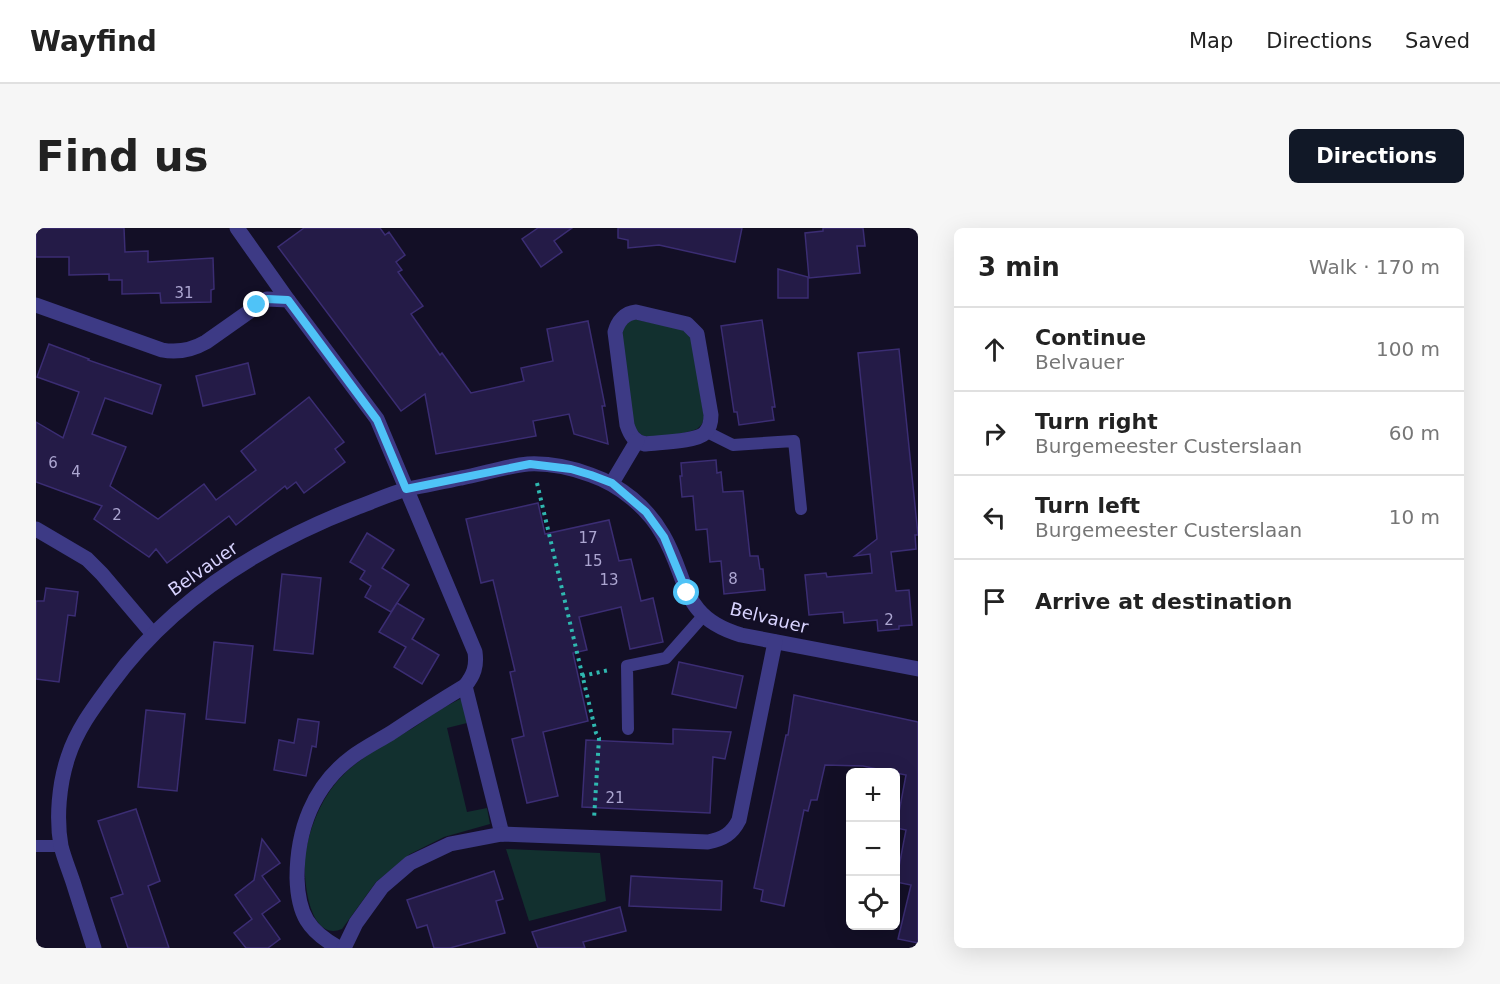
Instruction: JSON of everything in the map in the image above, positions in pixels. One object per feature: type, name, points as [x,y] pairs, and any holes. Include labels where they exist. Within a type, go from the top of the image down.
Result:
[{"type":"street","points":[[237,228],[377,420],[475,652],[474,673],[465,686],[352,757],[329,779],[307,816],[297,860],[300,902],[306,921],[314,932],[339,948]]},
{"type":"street","points":[[36,305],[162,350],[177,352],[206,342],[267,299],[288,300]]},
{"type":"street","points":[[630,313],[642,313],[687,324],[697,334],[711,415],[707,432],[694,438],[645,444],[637,441],[627,425],[614,339],[616,326],[625,315],[630,313]]},
{"type":"street","points":[[612,483],[637,441]]},
{"type":"street","name":"Belvauer","points":[[94,948],[61,846],[60,794],[68,757],[83,721],[128,660],[152,633],[185,604],[238,566],[288,537],[406,489],[532,465],[571,469],[612,483],[646,512],[657,525],[687,593],[704,615],[725,630],[775,642],[918,669]]},
{"type":"street","points":[[36,529],[87,559],[152,633]]},
{"type":"street","points":[[344,948],[368,904],[382,887],[410,864],[450,844],[502,834],[708,842],[728,836],[739,820],[775,642]]},
{"type":"street","points":[[465,686],[502,834]]},
{"type":"lane","points":[[707,432],[733,446],[794,441],[801,509]]},
{"type":"lane","points":[[628,729],[627,666],[666,658],[704,615]]},
{"type":"lane","points":[[36,846],[61,846]]},
{"type":"path","points":[[532,465],[599,738],[593,838]]},
{"type":"path","points":[[582,676],[627,666]]},
{"type":"green space","points":[[633,319],[686,330],[691,334],[704,417],[697,429],[649,437],[641,434],[634,426],[621,336],[625,325]]},
{"type":"green space","points":[[460,699],[467,723],[447,728],[467,812],[487,808],[490,824],[444,837],[410,854],[376,882],[342,929],[331,931],[322,926],[310,905],[305,878],[305,856],[309,837],[324,800],[343,775],[361,760]]},
{"type":"green space","points":[[506,849],[600,853],[606,901],[529,921]]},
{"type":"building","points":[[36,228],[124,228],[125,252],[148,251],[148,262],[213,258],[214,289],[211,290],[211,302],[161,303],[160,293],[122,294],[122,280],[109,280],[109,274],[69,275],[69,257],[36,257]]},
{"type":"building","points":[[304,228],[380,228],[385,235],[389,232],[405,255],[396,262],[402,270],[398,272],[423,306],[411,314],[471,393],[524,381],[521,368],[553,361],[547,329],[588,321],[605,406],[602,406],[608,444],[574,434],[569,414],[533,421],[536,436],[436,454],[425,394],[401,411],[278,247]]},
{"type":"building","points":[[538,228],[572,228],[554,241],[562,252],[541,267],[522,239]]},
{"type":"building","points":[[618,228],[742,228],[735,262],[659,245],[628,248],[628,240],[618,238]]},
{"type":"building","points":[[823,228],[863,228],[865,246],[857,246],[860,273],[809,278],[805,233],[823,231]]},
{"type":"building","points":[[778,269],[808,277],[808,298],[778,298]]},
{"type":"building","points":[[762,320],[775,407],[772,407],[774,420],[739,425],[737,412],[734,412],[721,326]]},
{"type":"building","points":[[49,344],[161,385],[152,414],[105,398],[92,434],[126,447],[110,486],[158,519],[204,484],[216,500],[256,470],[241,451],[309,397],[344,442],[335,449],[345,462],[304,493],[296,482],[287,489],[285,486],[236,525],[229,516],[167,563],[156,549],[149,557],[94,519],[102,506],[36,482],[36,422],[63,438],[79,392],[37,377]]},
{"type":"building","points":[[899,349],[918,535],[915,535],[916,549],[891,552],[896,591],[909,590],[912,625],[878,631],[877,620],[844,623],[843,612],[809,615],[805,575],[826,573],[827,577],[872,573],[870,554],[855,556],[877,539],[858,353]]},
{"type":"building","points":[[248,363],[255,394],[203,406],[196,376]]},
{"type":"building","points":[[716,460],[717,473],[721,472],[723,492],[743,491],[750,556],[758,556],[760,569],[763,569],[765,590],[724,594],[721,561],[710,562],[707,529],[696,530],[693,496],[682,497],[681,463]]},
{"type":"building","points":[[538,503],[545,534],[609,520],[619,561],[631,559],[641,601],[653,598],[663,642],[630,649],[621,607],[579,617],[587,650],[573,653],[588,721],[543,732],[558,796],[527,803],[512,739],[524,736],[510,672],[515,671],[493,580],[481,583],[466,519]]},
{"type":"building","points":[[367,533],[394,550],[382,568],[409,585],[391,612],[365,597],[371,586],[360,579],[365,571],[350,562]]},
{"type":"building","points":[[282,574],[321,578],[313,654],[274,650]]},
{"type":"building","points":[[46,588],[78,592],[75,616],[68,615],[59,682],[36,679],[36,601],[44,601]]},
{"type":"building","points":[[397,603],[424,619],[412,639],[439,655],[422,684],[394,667],[406,647],[379,632]]},
{"type":"building","points":[[214,642],[253,646],[245,723],[206,719]]},
{"type":"building","points":[[679,662],[743,676],[736,708],[672,694]]},
{"type":"building","points":[[794,695],[918,722],[918,943],[898,939],[911,885],[900,883],[900,861],[906,830],[900,829],[900,807],[906,775],[900,774],[900,768],[825,765],[817,800],[811,800],[808,811],[804,810],[784,906],[761,901],[763,890],[754,888],[786,735],[788,735]]},
{"type":"building","points":[[146,710],[185,714],[177,791],[138,787]]},
{"type":"building","points":[[298,719],[319,722],[316,747],[312,746],[306,776],[274,770],[279,740],[294,743]]},
{"type":"building","points":[[673,729],[731,732],[725,759],[713,757],[710,813],[582,807],[586,740],[673,744]]},
{"type":"building","points":[[136,809],[160,881],[148,886],[169,948],[128,948],[111,898],[123,894],[98,821]]},
{"type":"building","points":[[262,839],[280,863],[262,876],[280,901],[262,914],[280,939],[268,948],[246,948],[234,933],[252,919],[235,895],[254,880]]},
{"type":"building","points":[[494,871],[503,899],[496,901],[505,933],[450,948],[434,948],[427,925],[417,928],[407,900]]},
{"type":"building","points":[[631,876],[722,881],[721,910],[629,906]]},
{"type":"building","points":[[620,907],[626,931],[583,942],[585,948],[538,948],[532,932]]},
{"type":"route","points":[[257,305],[267,299],[288,300],[377,420],[406,489],[530,464],[550,465],[591,475],[612,483],[646,512],[657,525],[687,593]]}]
